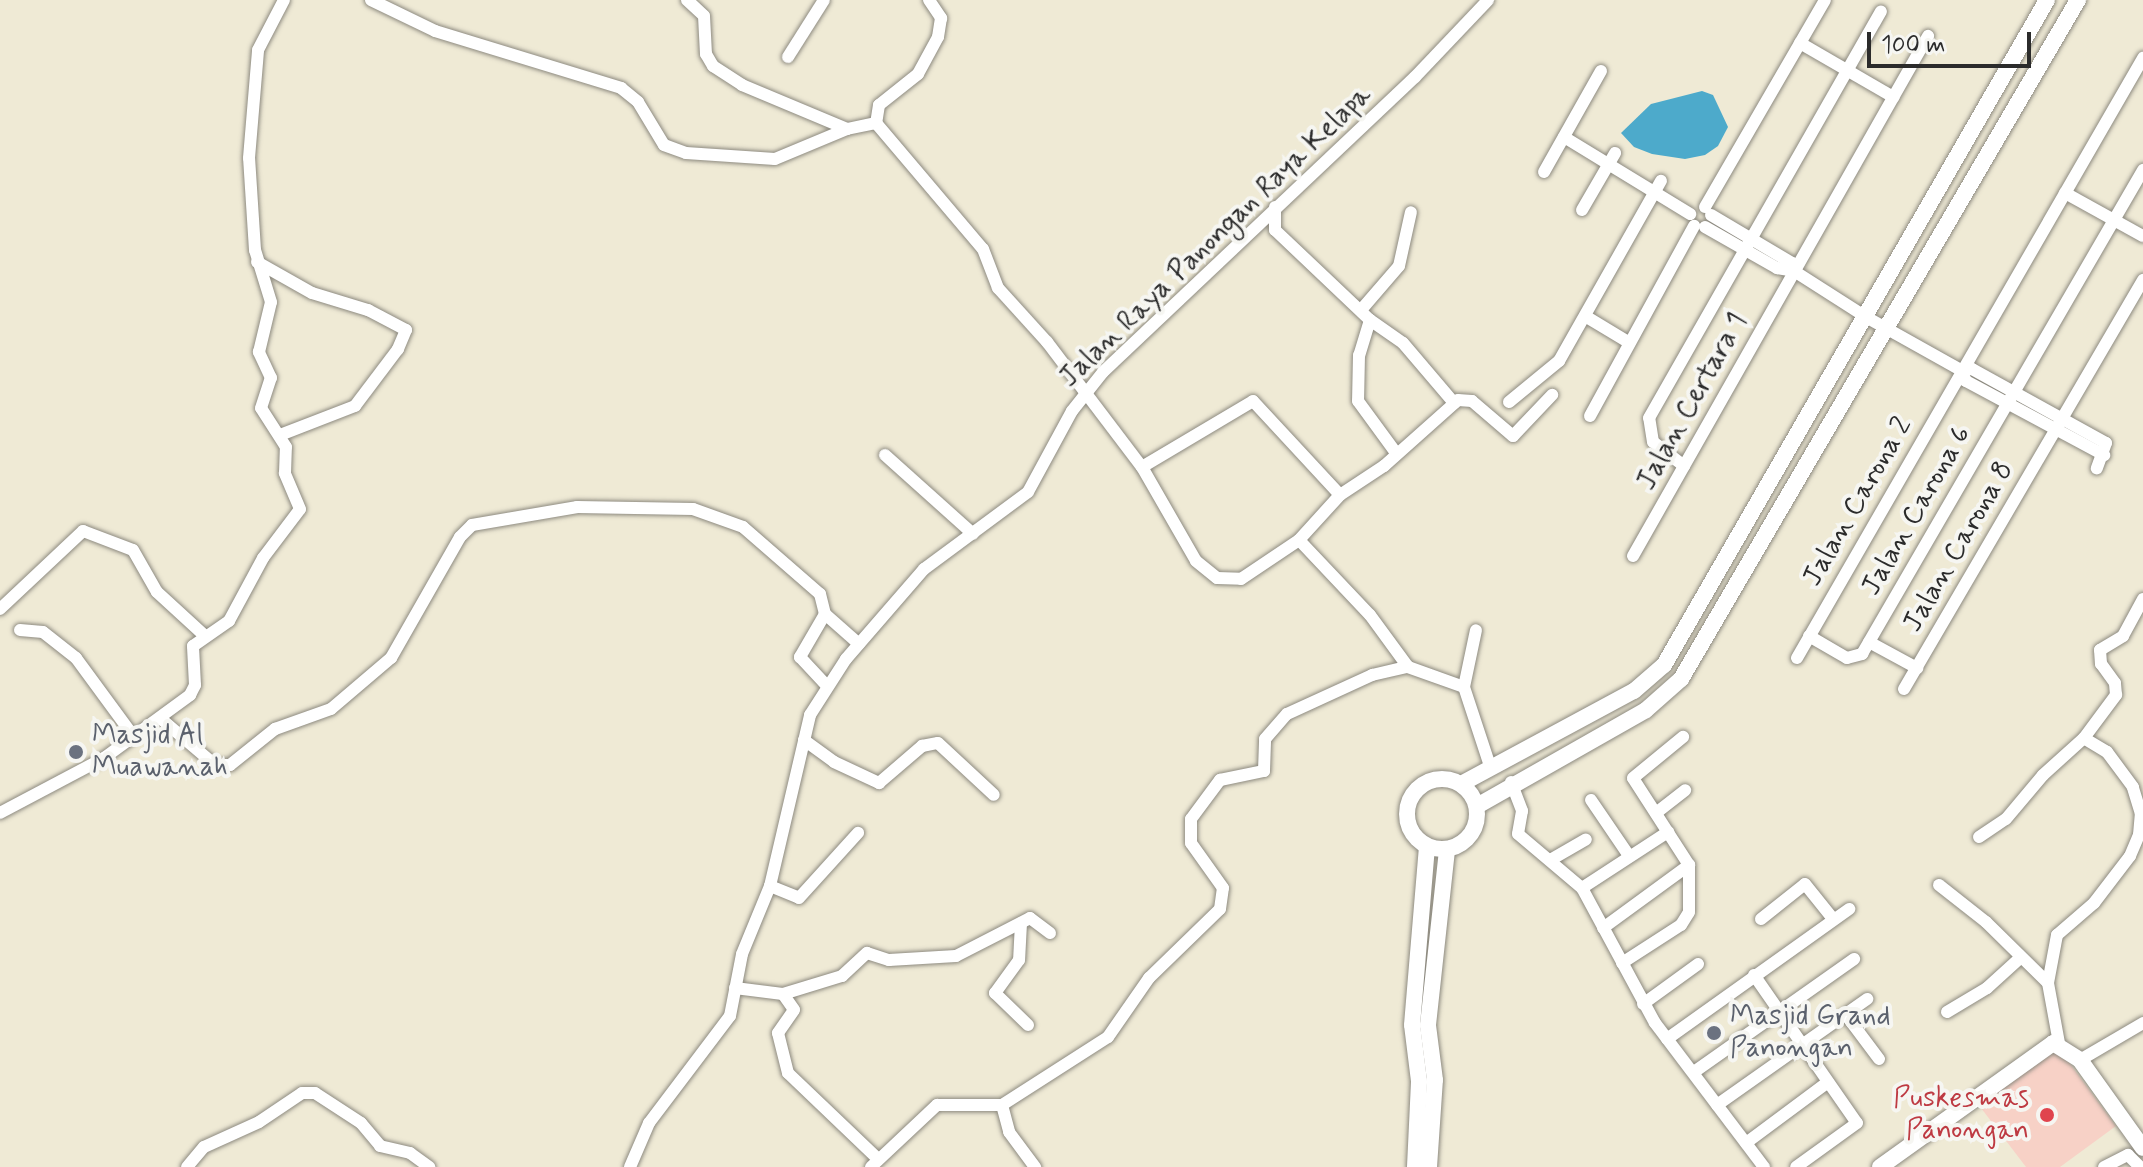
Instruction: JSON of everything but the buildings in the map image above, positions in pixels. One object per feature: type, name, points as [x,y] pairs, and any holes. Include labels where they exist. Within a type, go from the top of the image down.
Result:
[{"type":"street","points":[[1,811],[57,787],[134,737],[194,690],[190,652],[204,635],[229,621],[263,558],[300,509],[285,473],[288,452],[260,405],[271,378],[259,352],[271,302],[257,262],[251,115],[258,50],[284,0]]},
{"type":"street","points":[[687,0],[704,16],[706,54],[713,66],[742,85],[847,129]]},
{"type":"street","points":[[788,57],[824,0]]},
{"type":"street","points":[[929,0],[941,18],[938,37],[915,78],[879,105],[876,123],[983,249],[998,288],[1047,342],[1142,467],[1196,561],[1217,578],[1241,579],[1299,540],[1340,495],[1396,453],[1454,403],[1470,399],[1513,436],[1552,395]]},
{"type":"street","name":"Jalan Raya Panongan Raya Kelapa","points":[[630,1167],[649,1123],[723,1031],[746,943],[770,886],[804,740],[827,686],[914,579],[1033,485],[1084,393],[1275,207],[1415,77],[1488,0]]},
{"type":"street","points":[[1590,416],[1825,0]]},
{"type":"street","points":[[1415,1167],[1427,847],[1408,825],[1411,796],[1434,780],[1461,784],[1491,769],[1634,691],[1664,665],[2047,0]]},
{"type":"street","points":[[1427,847],[1447,849],[1470,836],[1477,806],[1511,782],[1646,710],[1681,679],[2078,0]]},
{"type":"street","points":[[375,1],[435,31],[621,88],[642,107],[659,140],[679,152],[775,159],[847,129],[876,123]]},
{"type":"street","points":[[1684,466],[1653,442],[1647,427],[1881,11]]},
{"type":"street","name":"Jalan Certara 1","points":[[1633,556],[1928,36]]},
{"type":"street","points":[[1800,43],[1893,97]]},
{"type":"street","name":"Jalan Carona 2","points":[[1797,658],[2143,58]]},
{"type":"street","points":[[1544,172],[1601,71]]},
{"type":"street","points":[[1564,137],[1612,158],[1701,218],[1748,244],[1792,263],[1794,271],[1866,317],[1961,370],[1972,369],[2010,398],[2059,424],[2106,443],[2097,468]]},
{"type":"street","points":[[1582,210],[1612,158]]},
{"type":"street","name":"Jalan Carona 6","points":[[1869,642],[2143,170]]},
{"type":"street","points":[[1509,402],[1559,361],[1657,187]]},
{"type":"street","points":[[2065,193],[2143,236]]},
{"type":"street","points":[[1275,207],[1275,230],[1366,315],[1403,343],[1454,403]]},
{"type":"street","points":[[1396,453],[1358,401],[1359,355],[1366,315],[1399,266],[1411,212]]},
{"type":"street","points":[[257,262],[312,293],[368,310],[406,330],[398,349],[355,406],[280,435]]},
{"type":"street","name":"Jalan Carona 8","points":[[1904,689],[2143,280]]},
{"type":"street","points":[[1585,316],[1630,343]]},
{"type":"street","points":[[1142,467],[1253,401],[1340,495]]},
{"type":"street","points":[[885,455],[973,534]]},
{"type":"street","points":[[160,718],[221,767],[275,729],[331,709],[391,658],[460,537],[489,519],[577,507],[713,513],[743,527],[820,594],[825,614],[859,644]]},
{"type":"street","points":[[0,609],[83,531],[133,550],[157,592],[204,635]]},
{"type":"street","points":[[1299,540],[1370,615],[1408,667]]},
{"type":"street","points":[[1979,837],[2006,819],[2043,775],[2084,738],[2116,695],[2115,683],[2099,661],[2100,650],[2121,638],[2143,599]]},
{"type":"street","points":[[825,614],[800,657],[827,686]]},
{"type":"street","points":[[20,630],[43,632],[76,658],[134,737]]},
{"type":"street","points":[[1476,630],[1464,687],[1491,769]]},
{"type":"street","points":[[1809,636],[1857,659],[1869,642],[1917,668]]},
{"type":"street","points":[[783,994],[794,1010],[778,1033],[788,1073],[875,1163],[937,1105],[1002,1105],[1097,1048],[1149,978],[1220,909],[1225,895],[1221,881],[1189,835],[1195,810],[1206,794],[1226,777],[1264,771],[1265,739],[1287,714],[1372,675],[1408,667],[1464,687]]},
{"type":"street","points":[[1622,963],[1685,921],[1689,865],[1634,783],[1634,774],[1683,737]]},
{"type":"street","points":[[2084,738],[2107,752],[2133,787],[2141,814],[2141,838],[2094,903],[2060,929],[2048,983],[2059,1043],[2080,1060],[2136,1152],[2140,1167]]},
{"type":"street","points":[[804,740],[834,762],[879,783],[922,746],[938,743],[994,795]]},
{"type":"street","points":[[1511,782],[1522,811],[1518,834],[1552,859],[1582,888],[1643,1004],[1764,1167]]},
{"type":"street","points":[[1461,784],[1477,806]]},
{"type":"street","points":[[1656,813],[1685,790]]},
{"type":"street","points":[[1591,800],[1629,856]]},
{"type":"street","points":[[1582,888],[1668,832]]},
{"type":"street","points":[[770,886],[799,898],[858,833]]},
{"type":"street","points":[[1552,859],[1586,839]]},
{"type":"street","points":[[1429,1167],[1435,1080],[1420,1025],[1447,849]]},
{"type":"street","points":[[1603,928],[1689,865]]},
{"type":"street","points":[[1761,919],[1805,884],[1833,919]]},
{"type":"street","points":[[1939,885],[2048,983]]},
{"type":"street","points":[[1667,1039],[1849,909]]},
{"type":"street","points":[[735,988],[783,994],[842,976],[864,953],[889,960],[959,955],[1033,918],[1050,933]]},
{"type":"street","points":[[1021,923],[1019,960],[995,993],[1028,1025]]},
{"type":"street","points":[[1947,1012],[1987,988],[2020,958]]},
{"type":"street","points":[[1694,1072],[1854,959]]},
{"type":"street","points":[[1643,1004],[1698,964]]},
{"type":"street","points":[[1754,975],[1857,1123],[1796,1167]]},
{"type":"street","points":[[1717,1105],[1867,999]]},
{"type":"street","points":[[1846,1015],[1879,1059]]},
{"type":"street","points":[[2080,1060],[2143,1023]]},
{"type":"street","points":[[1880,1167],[2045,1046],[2059,1043]]},
{"type":"street","points":[[1746,1143],[1828,1082]]},
{"type":"street","points":[[187,1167],[204,1147],[259,1122],[302,1093],[315,1093],[354,1118],[380,1146],[410,1153],[429,1167]]},
{"type":"street","points":[[1002,1105],[1009,1132],[1035,1167]]},
{"type":"street","points":[[2104,1167],[2136,1152]]},
{"type":"shaded area","name":"Puskesmas Panongan","points":[[2050,1050],[2068,1061],[2116,1126],[2060,1167],[2026,1167],[1978,1104]]},
{"type":"water","points":[[1702,91],[1713,95],[1728,127],[1718,146],[1705,155],[1685,159],[1652,154],[1634,147],[1621,133],[1651,104]]},
{"type":"place","name":"Masjid Al Muawanah","points":[[76,752]]},
{"type":"place","name":"Masjid Grand Panongan","points":[[1714,1033]]},
{"type":"place","name":"Puskesmas Panongan","points":[[2047,1115]]}]
